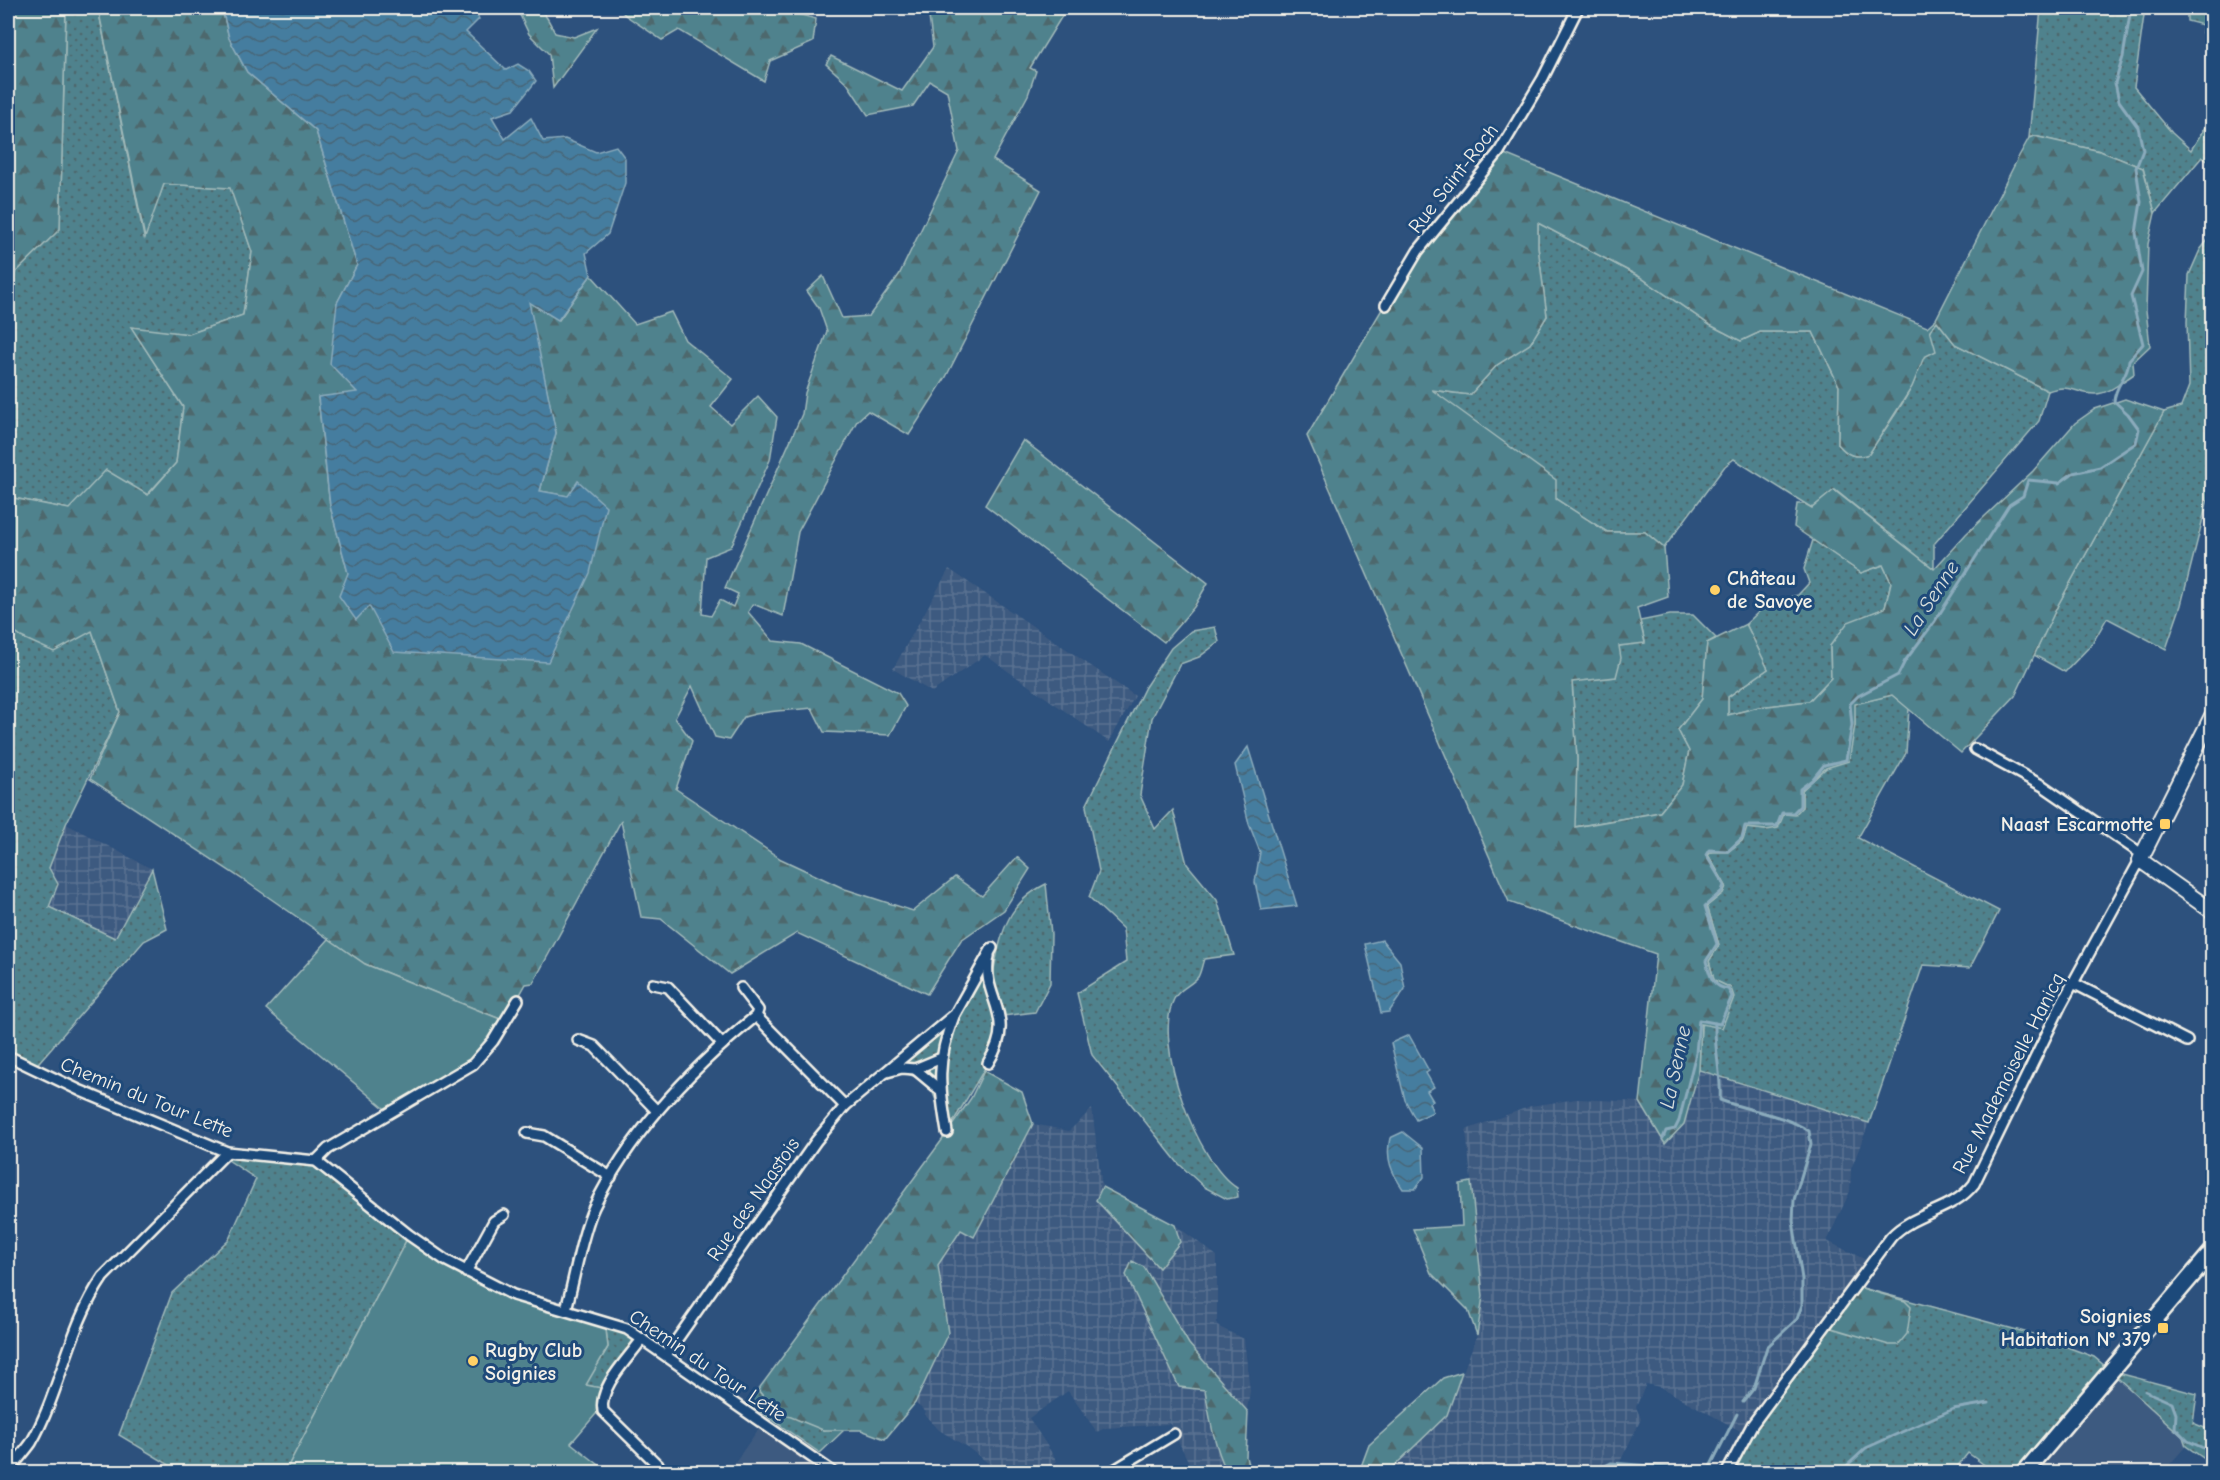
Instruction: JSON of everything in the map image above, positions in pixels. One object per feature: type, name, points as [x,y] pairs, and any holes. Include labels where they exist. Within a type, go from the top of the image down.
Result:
[{"type":"main road","points":[[2025,1473],[2212,1252]]},
{"type":"street","name":"Rue Saint-Roch","points":[[1386,304],[1418,251],[1499,152],[1543,78],[1578,8]]},
{"type":"street","points":[[2142,858],[2212,716]]},
{"type":"street","points":[[1975,749],[2043,786],[2212,911]]},
{"type":"street","name":"Rue Mademoiselle Hanicq","points":[[1727,1473],[1752,1425],[1891,1238],[1906,1225],[1957,1201],[1974,1184],[2073,983],[2142,858]]},
{"type":"street","name":"Rue des Naastois","points":[[947,1132],[939,1089],[939,1059],[955,1014],[992,948],[988,960],[991,983],[1002,1023],[1000,1042],[988,1063]]},
{"type":"street","points":[[975,979],[980,977],[991,983]]},
{"type":"street","points":[[2073,983],[2187,1041]]},
{"type":"street","points":[[653,984],[668,987],[722,1044]]},
{"type":"street","points":[[566,1309],[593,1209],[611,1177],[657,1111],[722,1044],[756,1016],[758,1010],[741,988]]},
{"type":"street","points":[[316,1161],[328,1149],[473,1064],[494,1041],[518,1000]]},
{"type":"street","name":"Rue des Naastois","points":[[666,1354],[816,1141],[845,1106],[955,1014]]},
{"type":"street","points":[[756,1016],[845,1106]]},
{"type":"street","points":[[578,1041],[594,1046],[657,1111]]},
{"type":"street","name":"Chemin du Tour Lette","points":[[8,1056],[81,1091],[227,1152],[316,1161],[409,1235],[466,1272],[513,1295],[616,1325],[642,1339],[833,1473]]},
{"type":"street","name":"Rue des Naastois","points":[[881,1075],[902,1068],[915,1068],[939,1059]]},
{"type":"street","points":[[915,1068],[939,1089]]},
{"type":"street","points":[[527,1133],[544,1136],[611,1177]]},
{"type":"street","points":[[8,1472],[30,1444],[95,1288],[103,1277],[227,1152]]},
{"type":"street","points":[[466,1272],[494,1221],[504,1215]]},
{"type":"street","points":[[642,1339],[604,1392],[603,1411],[665,1473]]},
{"type":"street","points":[[1111,1473],[1174,1434]]},
{"type":"shaded area","points":[[949,569],[1135,696],[1109,742],[985,655],[932,692],[893,669]]},
{"type":"shaded area","points":[[66,824],[152,869],[115,939],[48,908],[58,884],[49,868]]},
{"type":"shaded area","points":[[1699,1070],[1869,1123],[1851,1169],[1850,1191],[1827,1241],[1872,1263],[1746,1434],[1660,1387],[1646,1384],[1636,1407],[1641,1419],[1615,1472],[1388,1472],[1447,1415],[1477,1335],[1483,1296],[1466,1130],[1531,1106],[1577,1099],[1640,1102],[1665,1144],[1684,1124]]},
{"type":"shaded area","points":[[1092,1109],[1102,1187],[1175,1225],[1217,1256],[1217,1326],[1244,1339],[1250,1391],[1247,1409],[1246,1457],[1250,1472],[1172,1472],[1189,1463],[1170,1424],[1105,1428],[1097,1432],[1068,1391],[1029,1418],[1057,1461],[1050,1467],[1053,1472],[1000,1472],[967,1447],[939,1430],[924,1414],[926,1412],[915,1403],[948,1333],[938,1265],[961,1230],[974,1237],[1033,1124],[1069,1131]]},
{"type":"shaded area","points":[[2111,1371],[2183,1437],[2186,1446],[2163,1472],[2025,1472]]},
{"type":"shaded area","points":[[760,1427],[826,1472],[728,1472]]},
{"type":"green space","points":[[744,7],[792,13],[816,19],[813,42],[770,61],[764,81],[679,30],[662,40],[625,15],[619,8]]},
{"type":"green space","points":[[8,8],[66,8],[60,229],[8,280]]},
{"type":"green space","points":[[66,8],[98,8],[144,237],[164,184],[231,188],[252,252],[243,315],[189,334],[132,328],[183,407],[176,463],[147,495],[69,509],[8,497],[8,280],[60,229]]},
{"type":"green space","points":[[98,8],[222,8],[229,38],[247,72],[316,131],[357,265],[337,303],[357,393],[318,398],[330,506],[348,573],[369,606],[568,496],[540,491],[556,433],[528,302],[559,320],[591,275],[635,324],[671,312],[685,340],[733,379],[711,407],[730,424],[758,396],[777,417],[770,460],[731,547],[706,557],[702,614],[711,616],[720,600],[733,607],[738,594],[725,588],[802,414],[805,393],[827,331],[819,308],[807,291],[823,276],[842,318],[869,316],[899,275],[959,151],[947,91],[930,81],[913,106],[868,115],[847,83],[826,64],[831,56],[902,91],[933,47],[929,17],[925,8],[1067,8],[1030,68],[1036,71],[1028,95],[993,160],[1041,190],[946,377],[909,435],[868,411],[857,421],[798,532],[783,616],[753,604],[748,612],[773,641],[801,644],[898,693],[906,706],[890,735],[824,732],[812,708],[744,717],[729,740],[715,737],[692,686],[675,718],[692,741],[676,789],[781,859],[845,889],[913,911],[955,877],[982,896],[1017,857],[1030,869],[1004,910],[961,940],[927,994],[797,933],[730,974],[661,919],[641,917],[621,821],[533,983],[526,984],[505,1021],[365,964],[248,883],[90,779],[120,712],[92,631],[54,652],[21,637],[8,627],[8,497],[69,509],[106,470],[148,495],[176,463],[183,407],[131,327],[189,334],[243,315],[252,252],[230,188],[164,184],[145,238]]},
{"type":"green space","points":[[512,8],[540,10],[555,33],[574,37],[597,28],[553,88],[549,54],[529,34],[518,11]]},
{"type":"green space","points":[[2041,8],[2145,8],[2134,87],[2172,133],[2191,150],[2212,116],[2212,162],[2202,157],[2155,213],[2143,168],[2100,151],[2034,136],[2029,138]]},
{"type":"green space","points":[[2166,8],[2212,8],[2212,36],[2202,33],[2203,25],[2187,21],[2187,13]]},
{"type":"green space","points":[[2034,136],[2100,151],[2143,168],[2155,213],[2148,244],[2146,310],[2150,346],[2133,362],[2134,374],[2105,392],[2088,394],[2068,388],[2048,391],[1955,344],[1937,321],[1930,330],[1936,351],[1924,357],[1912,387],[1869,454],[1852,455],[1838,444],[1839,386],[1813,332],[1760,332],[1741,341],[1710,325],[1640,277],[1538,223],[1538,247],[1547,316],[1530,344],[1497,365],[1470,395],[1432,390],[1556,480],[1556,499],[1607,532],[1645,532],[1664,548],[1668,597],[1637,608],[1645,643],[1619,646],[1621,658],[1616,677],[1572,682],[1577,759],[1575,827],[1660,812],[1682,785],[1689,751],[1678,730],[1702,699],[1707,643],[1746,624],[1768,669],[1728,697],[1728,715],[1759,707],[1809,701],[1831,678],[1830,646],[1848,622],[1885,608],[1891,582],[1883,565],[1861,573],[1794,527],[1797,504],[1805,504],[1812,508],[1834,490],[1934,569],[1966,534],[2033,471],[2075,423],[2095,409],[2125,399],[2164,412],[2058,605],[2015,696],[1961,753],[1892,695],[1855,704],[1855,725],[1849,761],[1826,768],[1802,790],[1802,807],[1795,815],[1784,814],[1778,828],[1766,830],[1747,828],[1743,840],[1728,852],[1711,852],[1708,855],[1726,886],[1723,893],[1707,906],[1719,945],[1709,961],[1714,980],[1731,988],[1734,997],[1722,1028],[1701,1024],[1699,1070],[1684,1124],[1665,1144],[1640,1102],[1656,954],[1509,902],[1307,436],[1404,272],[1502,153],[1927,327],[1936,319],[2019,156],[2029,138]]},
{"type":"green space","points":[[1538,223],[1640,277],[1710,325],[1741,341],[1760,332],[1813,332],[1839,386],[1838,444],[1852,455],[1869,454],[1908,395],[1932,328],[1937,321],[1955,344],[2048,391],[2039,421],[1934,544],[1934,569],[1835,490],[1812,508],[1734,459],[1725,466],[1664,548],[1645,532],[1607,532],[1555,499],[1430,390],[1470,395],[1497,365],[1530,343],[1547,316],[1538,247]]},
{"type":"green space","points":[[2212,235],[2212,483],[2181,605],[2166,649],[2107,618],[2092,644],[2065,672],[2034,655],[2058,605],[2164,412],[2181,407],[2189,386],[2187,322],[2189,275],[2200,250]]},
{"type":"green space","points":[[1023,440],[1208,583],[1194,607],[1164,642],[985,505]]},
{"type":"green space","points":[[1813,540],[1861,573],[1883,565],[1891,582],[1885,608],[1848,623],[1830,646],[1831,678],[1809,701],[1759,707],[1728,715],[1728,697],[1768,669],[1746,624],[1768,603],[1798,595],[1809,583],[1804,569]]},
{"type":"green space","points":[[1670,615],[1693,615],[1716,638],[1707,643],[1702,699],[1678,730],[1689,751],[1682,785],[1660,812],[1574,827],[1577,759],[1572,681],[1616,677],[1619,646],[1645,642],[1640,621]]},
{"type":"green space","points":[[8,627],[21,637],[92,631],[120,712],[66,824],[49,868],[58,884],[49,907],[115,938],[152,869],[167,929],[144,941],[33,1069],[8,1056]]},
{"type":"green space","points":[[1215,627],[1219,642],[1199,657],[1180,664],[1152,718],[1140,795],[1155,829],[1173,810],[1187,864],[1217,900],[1234,955],[1204,959],[1198,977],[1174,999],[1169,1019],[1169,1044],[1182,1101],[1207,1154],[1222,1175],[1237,1188],[1238,1197],[1227,1199],[1204,1187],[1178,1163],[1092,1055],[1077,993],[1126,962],[1123,929],[1089,897],[1099,871],[1086,806],[1145,687],[1171,648],[1191,631]]},
{"type":"green space","points":[[1892,695],[1909,708],[1906,753],[1858,838],[1999,911],[1970,968],[1923,965],[1869,1123],[1699,1070],[1701,1024],[1731,988],[1714,980],[1709,961],[1719,945],[1707,906],[1723,893],[1726,886],[1708,855],[1747,828],[1766,830],[1784,814],[1802,807],[1802,790],[1826,768],[1855,725],[1854,704]]},
{"type":"green space","points":[[1046,884],[1051,934],[1050,983],[1035,1012],[1003,1016],[988,1063],[943,1139],[938,1109],[931,1090],[916,1077],[886,1068],[953,1009],[986,955],[994,969],[1004,930],[1015,909],[1023,900]]},
{"type":"green space","points":[[329,939],[365,964],[505,1021],[482,1055],[390,1113],[266,1009]]},
{"type":"green space","points":[[984,1071],[1022,1092],[1033,1124],[974,1237],[961,1230],[938,1265],[948,1333],[915,1403],[885,1439],[861,1430],[823,1430],[786,1415],[767,1401],[758,1390],[945,1136],[971,1098]]},
{"type":"green space","points":[[231,1156],[316,1161],[409,1235],[285,1472],[181,1472],[119,1435],[172,1293],[229,1239],[256,1179],[225,1158]]},
{"type":"green space","points":[[1471,1182],[1483,1296],[1477,1335],[1468,1310],[1431,1273],[1413,1229],[1462,1226],[1460,1184]]},
{"type":"green space","points":[[1102,1187],[1175,1225],[1180,1242],[1159,1268],[1096,1200]]},
{"type":"green space","points":[[409,1235],[490,1285],[605,1321],[608,1347],[586,1385],[606,1389],[602,1407],[571,1443],[608,1472],[285,1472]]},
{"type":"green space","points":[[1132,1261],[1144,1267],[1189,1344],[1248,1412],[1246,1457],[1250,1472],[1227,1472],[1216,1442],[1205,1390],[1179,1387],[1126,1275]]},
{"type":"green space","points":[[1855,1286],[2032,1334],[2094,1357],[2111,1371],[2197,1394],[2193,1423],[2212,1431],[2212,1464],[2186,1446],[2183,1437],[2111,1372],[2025,1472],[1994,1472],[1968,1453],[1953,1472],[1727,1472],[1746,1434]]},
{"type":"green space","points":[[1855,1286],[1905,1301],[1911,1307],[1907,1334],[1898,1345],[1889,1345],[1825,1326]]},
{"type":"green space","points":[[605,1321],[642,1339],[606,1389],[585,1385],[608,1347]]},
{"type":"green space","points":[[1462,1372],[1447,1415],[1388,1472],[1359,1472],[1369,1445],[1443,1378]]},
{"type":"green space","points":[[758,1390],[767,1401],[823,1430],[838,1428],[843,1431],[820,1453],[748,1403]]},
{"type":"water","points":[[222,8],[233,8],[234,12],[238,8],[474,8],[479,19],[466,32],[506,70],[518,64],[529,71],[536,81],[513,110],[492,117],[505,139],[531,118],[543,141],[565,139],[596,152],[616,146],[625,158],[625,183],[608,234],[586,253],[591,275],[558,320],[529,302],[556,433],[540,491],[568,496],[578,481],[606,506],[590,573],[548,662],[394,652],[369,606],[356,620],[339,596],[348,573],[330,506],[318,397],[357,392],[330,364],[337,303],[357,265],[316,131],[247,72],[229,38]]},
{"type":"water","points":[[1248,747],[1297,906],[1261,910],[1255,882],[1260,852],[1249,824],[1235,765]]},
{"type":"water","points":[[1382,940],[1400,962],[1405,989],[1389,1012],[1381,1013],[1365,944]]},
{"type":"water","points":[[1409,1035],[1429,1071],[1426,1073],[1434,1087],[1427,1091],[1433,1101],[1429,1103],[1433,1112],[1416,1120],[1405,1100],[1391,1043]]},
{"type":"water","points":[[1403,1132],[1423,1148],[1424,1177],[1415,1189],[1403,1189],[1389,1159],[1390,1138]]},
{"type":"waterway","name":"La Senne","points":[[1663,1138],[1666,1131],[1675,1129],[1679,1121],[1696,1053],[1699,1020],[1720,1024],[1732,996],[1728,989],[1718,986],[1712,980],[1706,961],[1717,944],[1705,906],[1722,891],[1724,885],[1706,855],[1709,850],[1728,851],[1742,838],[1745,826],[1777,826],[1782,813],[1793,813],[1800,806],[1800,789],[1812,780],[1824,765],[1846,760],[1852,725],[1850,704],[1858,696],[1898,675],[2009,505],[2023,496],[2028,480],[2059,483],[2073,473],[2100,467],[2136,443],[2139,429],[2114,401],[2117,389],[2127,371],[2129,360],[2143,344],[2131,296],[2142,272],[2136,233],[2141,202],[2136,168],[2143,150],[2138,127],[2119,101],[2115,83],[2123,57],[2131,8]]},
{"type":"waterway","points":[[1715,1023],[1720,1100],[1799,1125],[1809,1131],[1811,1144],[1794,1200],[1793,1221],[1802,1279],[1802,1305],[1797,1319],[1767,1347],[1754,1388],[1743,1402]]},
{"type":"waterway","points":[[2145,1391],[2172,1403],[2176,1414],[2175,1428],[2188,1441],[2212,1452]]},
{"type":"waterway","points":[[1840,1472],[1866,1448],[1953,1409],[1989,1403]]},
{"type":"waterway","points":[[1592,1472],[1611,1463],[1693,1469],[1710,1467],[1737,1414]]},
{"type":"place","name":"Château de Savoye","points":[[1715,590]]},
{"type":"place","name":"Naast Escarmotte","points":[[2165,824]]},
{"type":"place","name":"Soignies Habitation N° 379","points":[[2163,1328]]},
{"type":"place","name":"Rugby Club Soignies","points":[[473,1361]]}]
